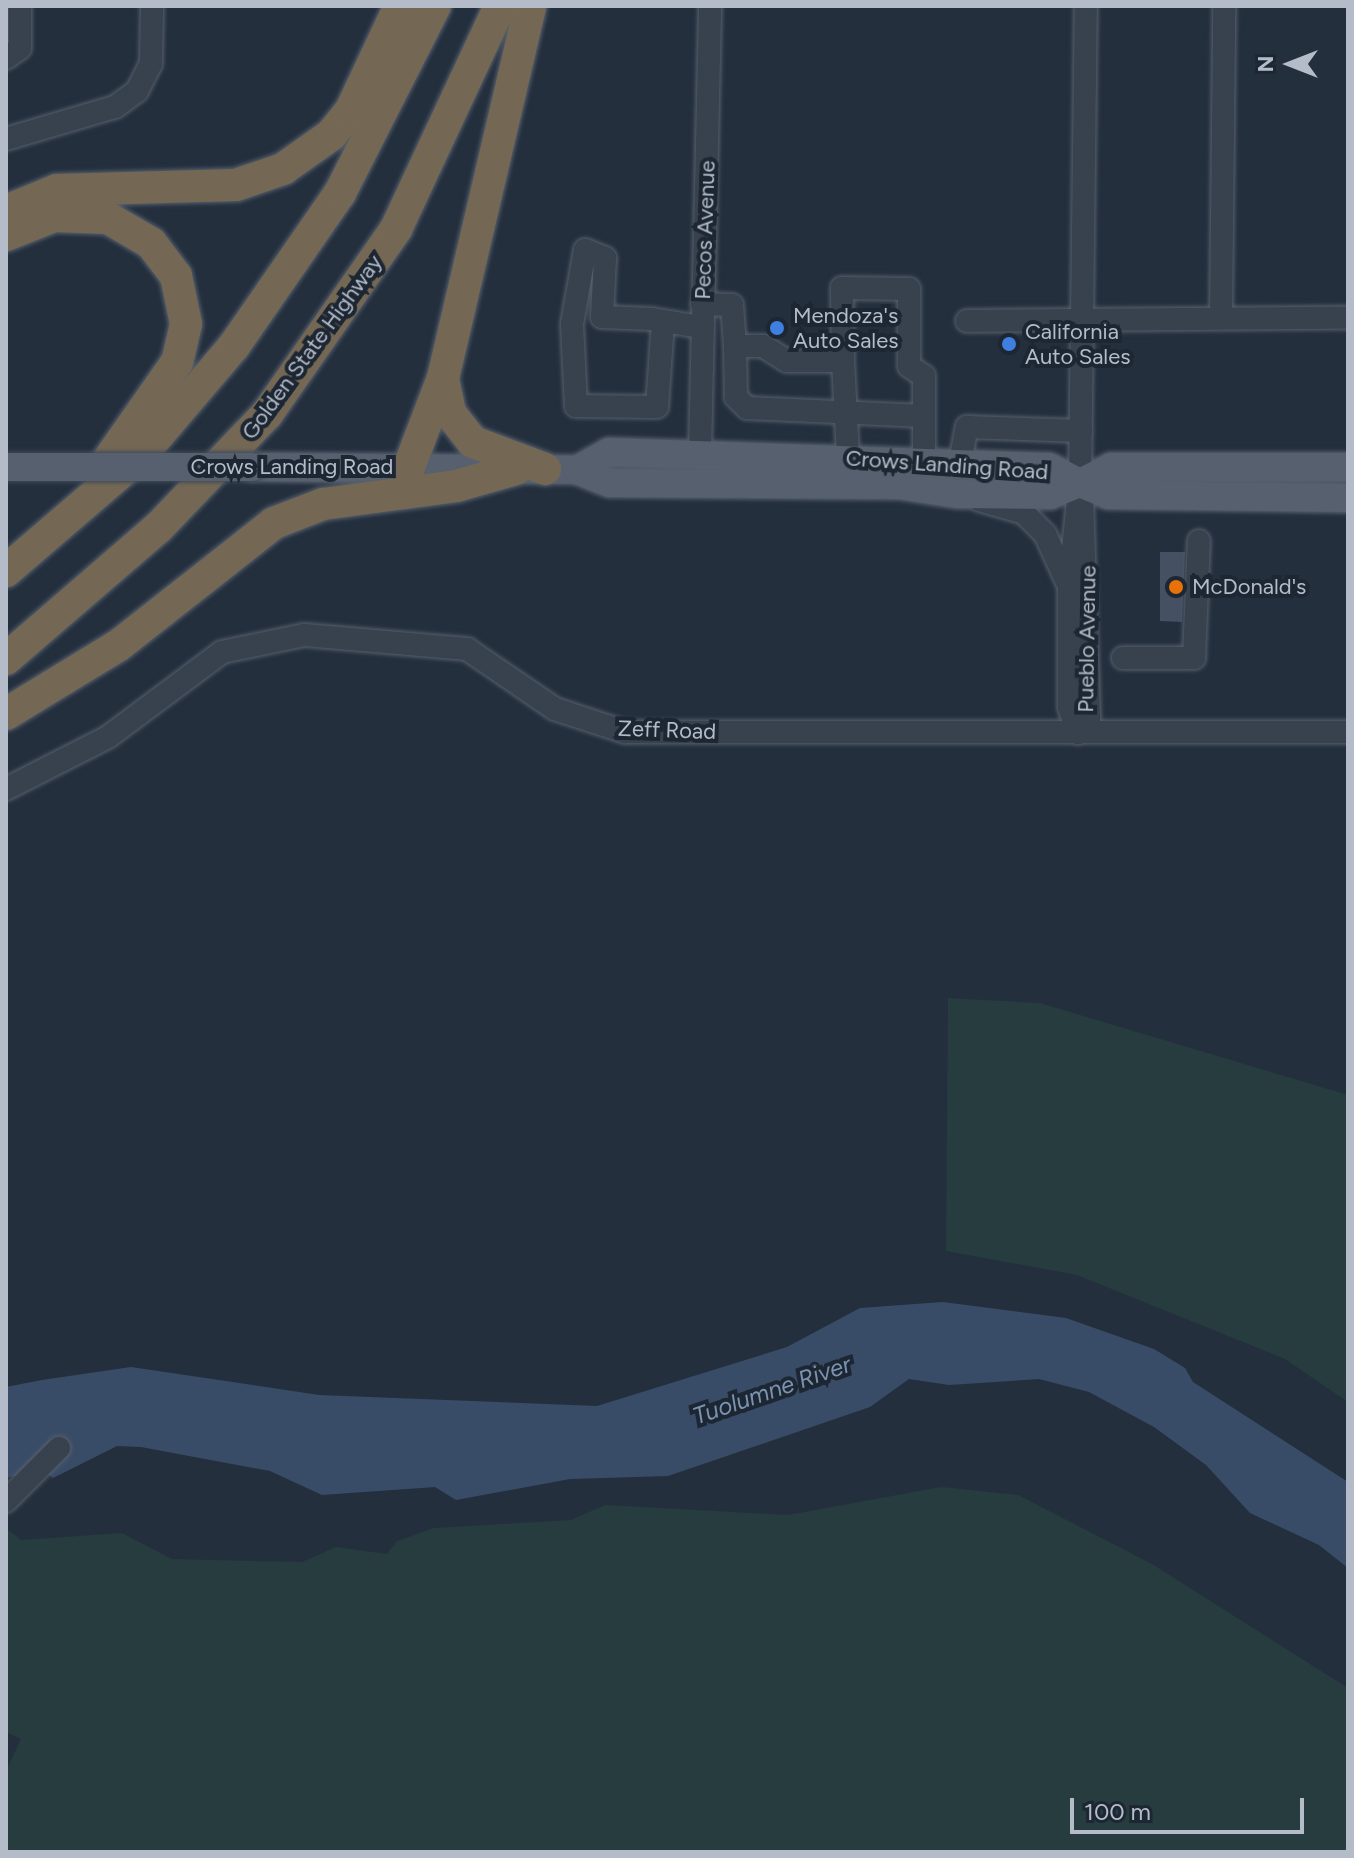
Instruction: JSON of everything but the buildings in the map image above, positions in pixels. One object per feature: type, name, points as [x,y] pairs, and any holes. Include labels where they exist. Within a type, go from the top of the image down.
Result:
[{"type":"highway","points":[[6,211],[57,190],[236,185],[283,169],[315,149],[351,110],[400,6]]},
{"type":"highway","points":[[6,571],[142,454],[273,294],[347,181],[435,6]]},
{"type":"highway","name":"Golden State Highway","points":[[6,659],[158,528],[267,414],[396,229],[500,6]]},
{"type":"highway","points":[[409,467],[443,378],[530,6]]},
{"type":"highway","points":[[6,235],[54,216],[108,218],[151,243],[176,276],[185,307],[183,344],[169,378],[50,536]]},
{"type":"highway","points":[[443,378],[450,413],[473,442],[530,469]]},
{"type":"highway","points":[[6,456],[62,467]]},
{"type":"highway","points":[[6,714],[119,645],[274,523],[323,504],[456,486],[530,469]]},
{"type":"main road","name":"Crows Landing Road","points":[[577,470],[609,452],[848,457],[1049,467],[1108,495],[1348,498]]},
{"type":"main road","name":"Crows Landing Road","points":[[6,467],[577,470],[610,483],[887,485],[958,494],[1050,495],[1111,467],[1348,467]]},
{"type":"street","points":[[6,58],[20,48],[20,6]]},
{"type":"street","points":[[6,139],[115,107],[137,91],[151,64],[152,6]]},
{"type":"street","name":"Pecos Avenue","points":[[700,453],[710,6]]},
{"type":"street","name":"Pueblo Avenue","points":[[1078,733],[1069,707],[1069,587],[1080,483],[1086,6]]},
{"type":"street","points":[[1221,318],[1224,6]]},
{"type":"street","points":[[663,322],[657,407],[576,406],[572,324],[585,250],[605,258],[602,317],[663,322],[702,315],[732,305],[736,397],[747,408],[924,416]]},
{"type":"street","points":[[848,457],[849,413],[843,361],[842,288],[909,289],[909,366],[924,376],[924,460]]},
{"type":"street","points":[[967,321],[1348,318]]},
{"type":"street","points":[[735,346],[763,346],[787,361],[843,361]]},
{"type":"street","points":[[960,462],[967,427],[1081,431]]},
{"type":"street","name":"Pueblo Avenue","points":[[1078,733],[1089,718],[1088,524],[1080,483]]},
{"type":"street","points":[[958,494],[1024,513],[1045,534],[1069,587]]},
{"type":"street","points":[[1122,665],[1194,658],[1199,541]]},
{"type":"street","name":"Zeff Road","points":[[6,789],[108,737],[222,652],[304,635],[467,649],[555,709],[625,732],[1348,732]]},
{"type":"street","points":[[6,1501],[59,1448]]},
{"type":"green space","points":[[948,998],[1040,1003],[1348,1095],[1348,1402],[1285,1359],[1077,1275],[946,1251]]},
{"type":"green space","points":[[941,1487],[1018,1495],[1152,1564],[1348,1688],[1348,1852],[6,1852],[6,1771],[21,1739],[6,1732],[6,1528],[21,1540],[122,1533],[172,1559],[302,1562],[336,1547],[387,1554],[397,1541],[434,1528],[571,1520],[605,1505],[788,1515]]},
{"type":"water","name":"Tuolumne River","points":[[943,1302],[1066,1318],[1154,1349],[1185,1368],[1193,1382],[1348,1482],[1348,1568],[1319,1545],[1250,1513],[1206,1465],[1154,1427],[1089,1392],[1039,1379],[949,1385],[909,1379],[870,1407],[668,1476],[570,1479],[456,1500],[435,1487],[322,1495],[270,1471],[141,1447],[117,1446],[53,1478],[41,1469],[6,1478],[6,1387],[42,1380],[131,1367],[319,1395],[597,1406],[787,1347],[860,1308]]},
{"type":"place","name":"Mendoza's Auto Sales","points":[[777,328]]},
{"type":"place","name":"California Auto Sales","points":[[1009,344]]},
{"type":"place","name":"McDonald's","points":[[1176,587]]}]
